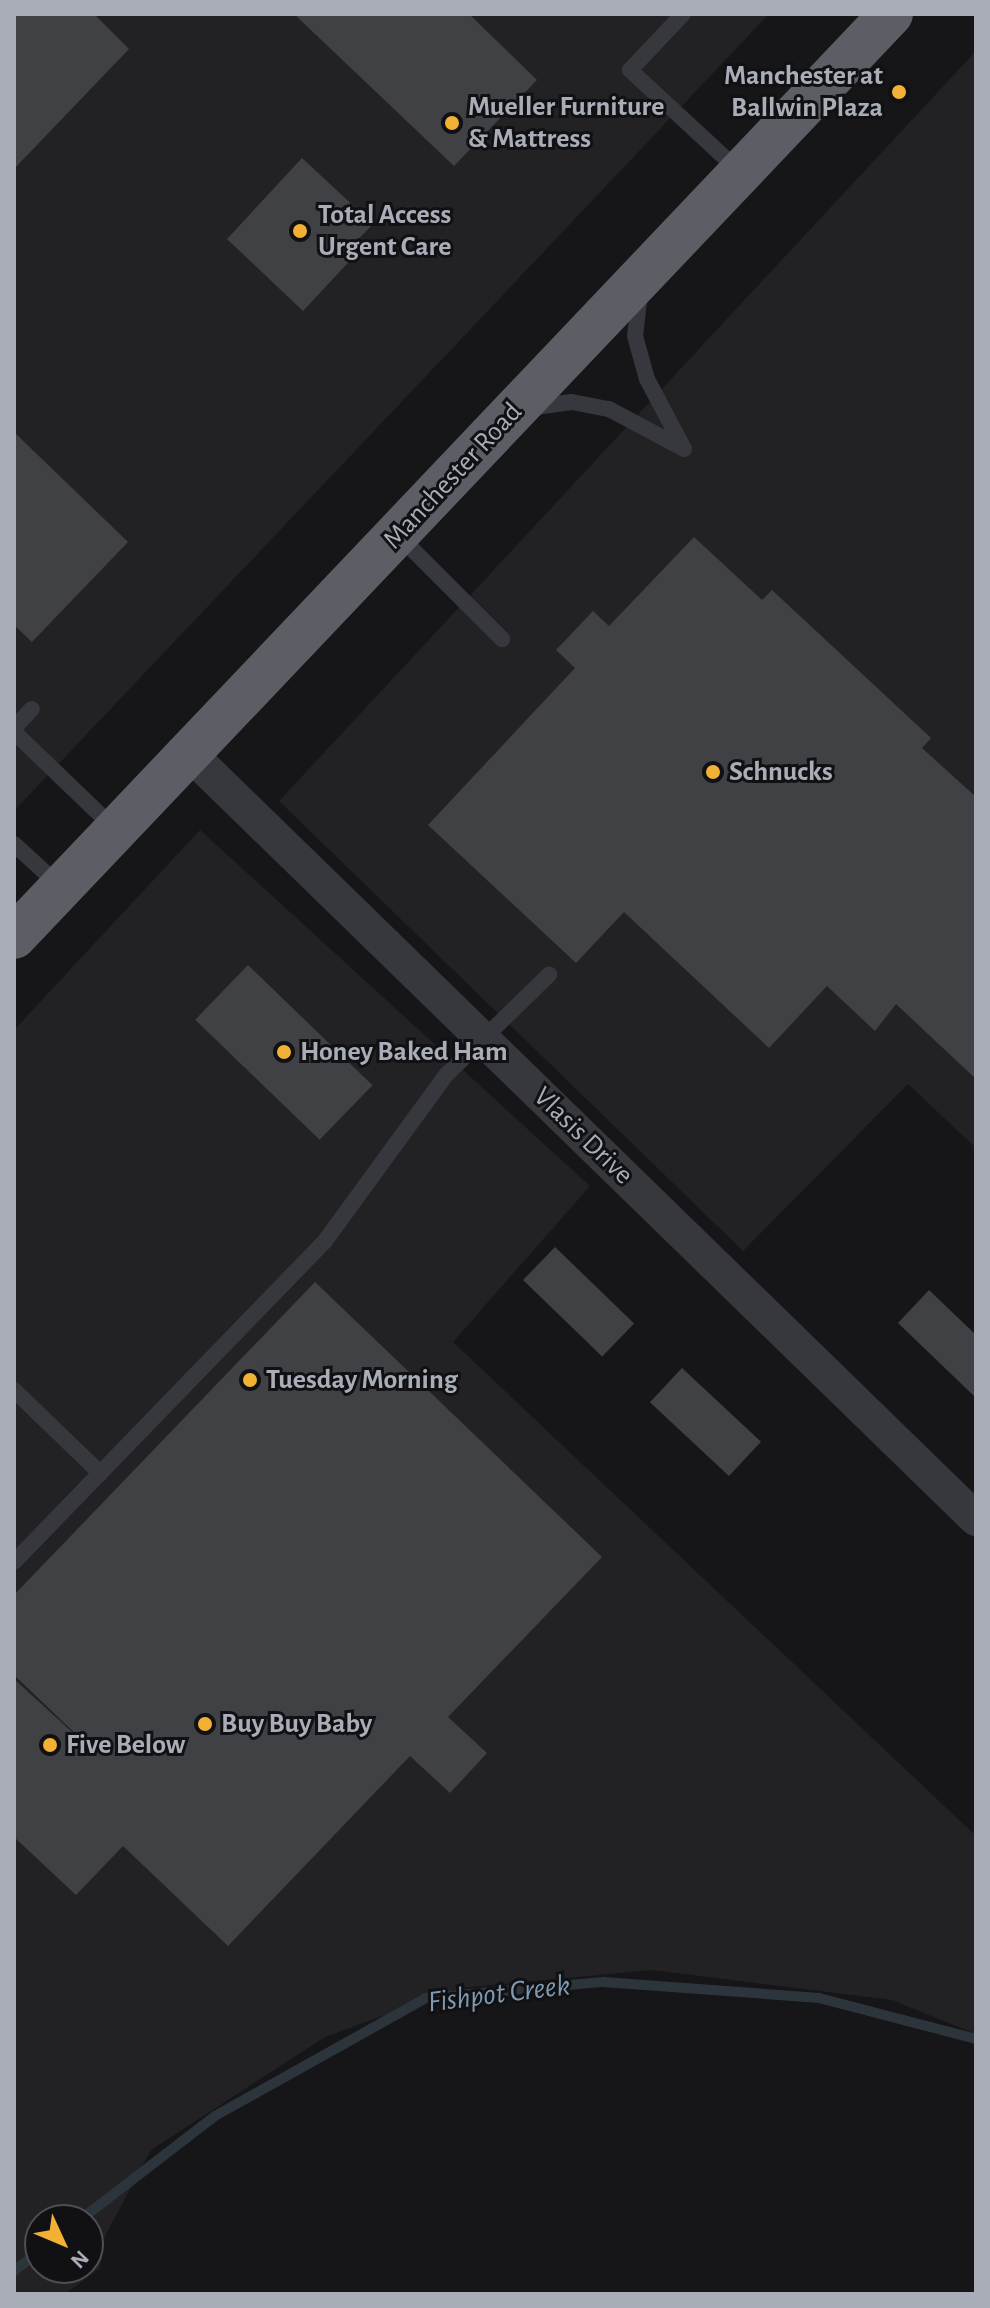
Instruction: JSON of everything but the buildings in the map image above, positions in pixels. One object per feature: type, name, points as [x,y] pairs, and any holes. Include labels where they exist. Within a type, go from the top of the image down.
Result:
[{"type":"highway","name":"Manchester Road","points":[[14,937],[891,14]]},
{"type":"street","name":"Vlasis Drive","points":[[189,753],[976,1519]]},
{"type":"lane","points":[[683,14],[630,70],[741,173]]},
{"type":"lane","points":[[515,411],[572,402],[609,409],[684,449],[647,379],[635,336],[641,279]]},
{"type":"lane","points":[[397,534],[502,639]]},
{"type":"lane","points":[[32,709],[14,730],[116,830]]},
{"type":"lane","points":[[14,844],[61,888]]},
{"type":"lane","points":[[14,1562],[325,1241],[446,1075],[549,975]]},
{"type":"lane","points":[[14,1390],[100,1473]]},
{"type":"shaded area","points":[[14,14],[769,14],[14,811]]},
{"type":"shaded area","points":[[976,51],[976,1148],[908,1084],[743,1251],[279,801]]},
{"type":"shaded area","points":[[200,830],[590,1186],[453,1342],[976,1836],[976,2034],[892,2000],[652,1970],[459,1988],[325,2037],[151,2150],[104,2242],[104,2204],[24,2204],[24,2284],[78,2284],[65,2294],[14,2294],[14,1030]]},
{"type":"waterway","name":"Fishpot Creek","points":[[101,2204],[215,2116],[426,1998],[603,1982],[819,1998],[976,2039]]},
{"type":"waterway","name":"Fishpot Creek","points":[[14,2271],[24,2263]]},
{"type":"place","name":"Manchester at Ballwin Plaza","points":[[899,92]]},
{"type":"place","name":"Mueller Furniture & Mattress","points":[[452,123]]},
{"type":"place","name":"Total Access Urgent Care","points":[[300,231]]},
{"type":"place","name":"Schnucks","points":[[713,772]]},
{"type":"place","name":"Honey Baked Ham","points":[[284,1052]]},
{"type":"place","name":"Tuesday Morning","points":[[250,1380]]},
{"type":"place","name":"Buy Buy Baby","points":[[205,1724]]},
{"type":"place","name":"Five Below","points":[[50,1745]]}]
